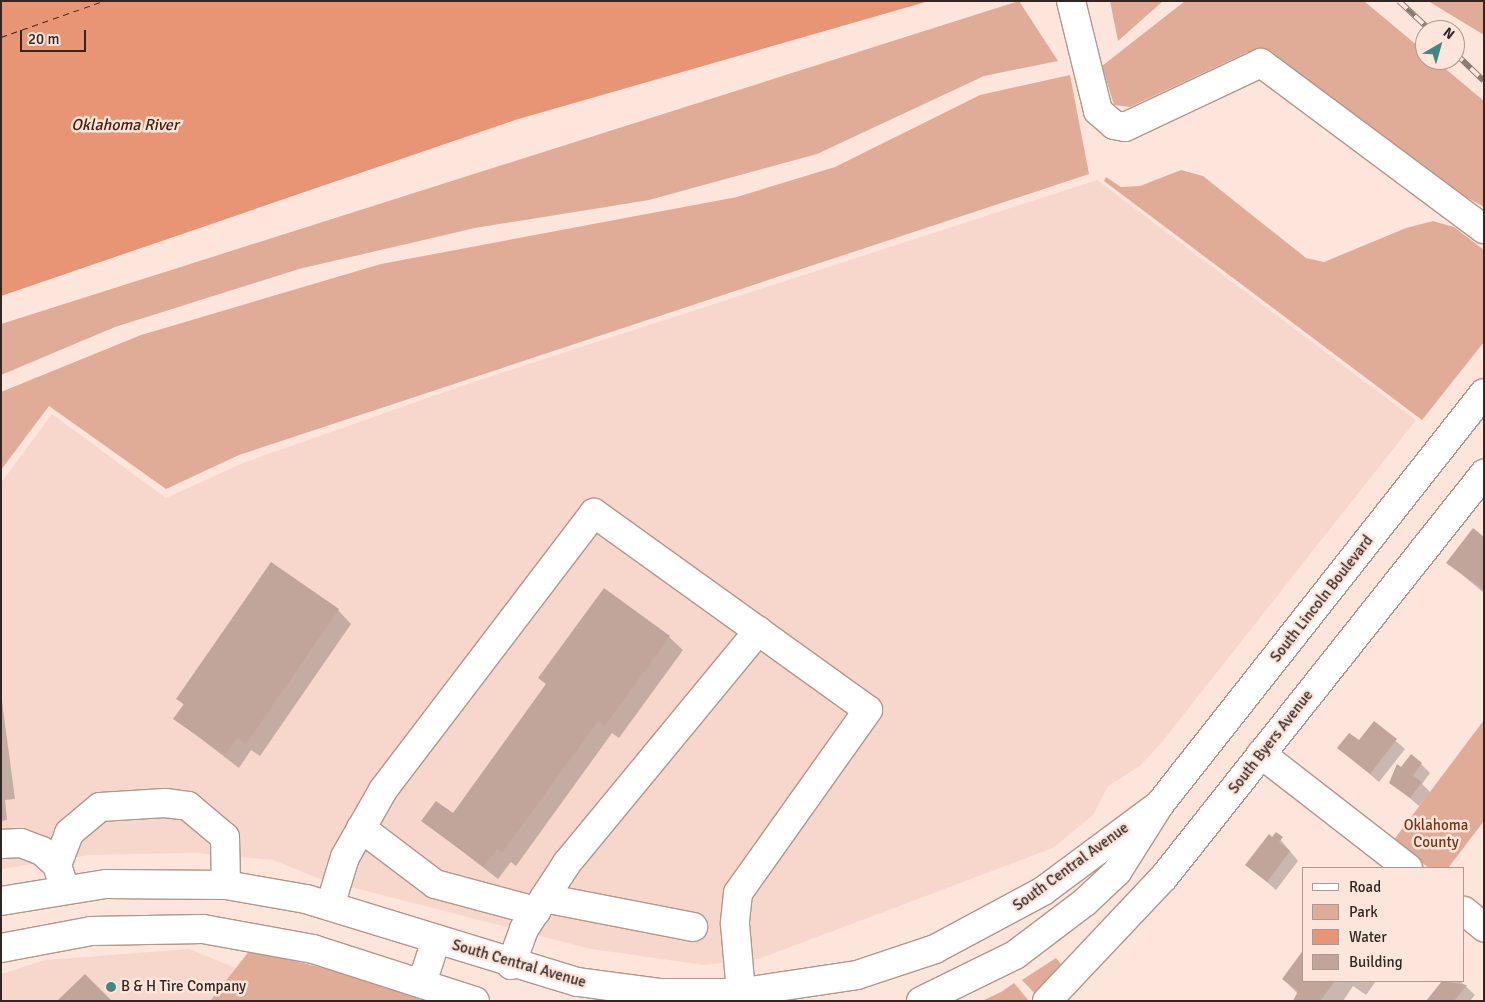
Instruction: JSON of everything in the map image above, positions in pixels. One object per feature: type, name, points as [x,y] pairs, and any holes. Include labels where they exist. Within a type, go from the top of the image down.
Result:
[{"type":"main road","points":[[1071,1],[1098,111],[1114,125],[1125,127],[1261,63],[1484,229]]},
{"type":"main road","name":"South Lincoln Boulevard","points":[[1160,804],[1484,393]]},
{"type":"main road","name":"South Byers Avenue","points":[[1047,1001],[1164,877],[1483,477]]},
{"type":"main road","points":[[330,906],[345,857],[383,790],[594,513],[868,710],[738,893],[735,924],[741,993]]},
{"type":"main road","points":[[511,965],[524,929],[567,863],[758,631]]},
{"type":"main road","points":[[1262,754],[1407,867]]},
{"type":"main road","points":[[61,877],[69,833],[100,806],[165,803],[188,806],[225,837],[226,885]]},
{"type":"main road","name":"South Central Avenue","points":[[1,901],[61,877],[148,883],[226,885],[330,906],[511,965],[618,989],[741,993],[857,975],[936,948],[1043,891],[1160,804]]},
{"type":"main road","name":"South Central Avenue","points":[[921,1001],[1015,955],[1085,902],[1117,872],[1160,804]]},
{"type":"main road","points":[[362,828],[435,884],[540,905],[693,927]]},
{"type":"main road","points":[[1,844],[35,849],[61,877]]},
{"type":"main road","points":[[1465,912],[1484,927]]},
{"type":"main road","points":[[1,948],[91,931],[203,929],[313,949],[475,1001]]},
{"type":"main road","points":[[422,983],[436,940]]},
{"type":"shaded area","points":[[1097,180],[1416,420],[1162,742],[1140,766],[1108,786],[1094,814],[1053,848],[759,959],[704,965],[591,949],[320,879],[273,860],[195,853],[90,855],[1,869],[1,483],[52,414],[166,498],[243,463],[467,384]]},
{"type":"shaded area","name":"B & H Tire Company","points":[[189,949],[236,968],[210,1001],[1,1001],[1,974],[45,960]]},
{"type":"green space","points":[[1019,1],[1058,61],[984,76],[817,154],[649,200],[475,228],[299,269],[115,327],[1,375],[1,324]]},
{"type":"green space","points":[[1110,1],[1163,1],[1118,41]]},
{"type":"green space","points":[[1185,1],[1364,1],[1415,44],[1415,70],[1447,70],[1484,101],[1484,207],[1439,182],[1272,52],[1248,52],[1130,107],[1114,105],[1102,66]]},
{"type":"green space","points":[[1428,1],[1484,1],[1484,35],[1465,23],[1465,20],[1459,20]]},
{"type":"green space","points":[[1070,75],[1089,174],[239,455],[166,489],[49,406],[1,470],[1,392],[141,335],[381,264],[737,197],[835,167],[980,95]]},
{"type":"green space","points":[[1181,170],[1203,176],[1306,258],[1324,262],[1406,228],[1433,221],[1454,227],[1484,250],[1484,342],[1422,420],[1104,181],[1106,177],[1121,187],[1140,186]]},
{"type":"green space","name":"Oklahoma County","points":[[1484,720],[1484,821],[1449,867],[1428,867],[1393,841]]},
{"type":"green space","points":[[250,950],[348,974],[424,1001],[210,1001]]},
{"type":"green space","points":[[1056,958],[1064,968],[1036,995],[1022,980]]},
{"type":"green space","points":[[1014,983],[1029,1001],[982,1001],[1001,992]]},
{"type":"water","name":"Oklahoma River","points":[[1,1],[929,1],[515,120],[1,296]]},
{"type":"building","points":[[1473,528],[1484,537],[1484,590],[1446,563]]},
{"type":"building","points":[[271,562],[339,609],[246,744],[237,738],[225,755],[173,719],[184,704],[176,699]]},
{"type":"building","points":[[604,588],[670,636],[605,726],[598,721],[502,853],[497,849],[484,867],[421,821],[436,801],[453,813],[546,684],[538,678]]},
{"type":"building","points":[[1374,721],[1397,739],[1370,774],[1337,748],[1349,733],[1359,740]]},
{"type":"building","points":[[1411,754],[1422,763],[1413,776],[1422,782],[1410,798],[1389,783],[1397,764],[1401,767]]},
{"type":"building","points":[[1276,832],[1283,837],[1279,842],[1290,851],[1267,882],[1245,865],[1269,834],[1272,837]]},
{"type":"building","points":[[1302,952],[1302,982],[1334,982],[1320,1001],[1293,1001],[1298,991],[1282,979]]},
{"type":"building","points":[[85,974],[112,1001],[57,1001]]},
{"type":"building","points":[[1441,982],[1467,985],[1454,1001],[1426,1001]]},
{"type":"ferry route","points":[[1,37],[103,1]]},
{"type":"railway","points":[[1399,1],[1419,20]]},
{"type":"railway","points":[[1465,63],[1484,81]]},
{"type":"place","name":"B & H Tire Company","points":[[111,987]]}]
